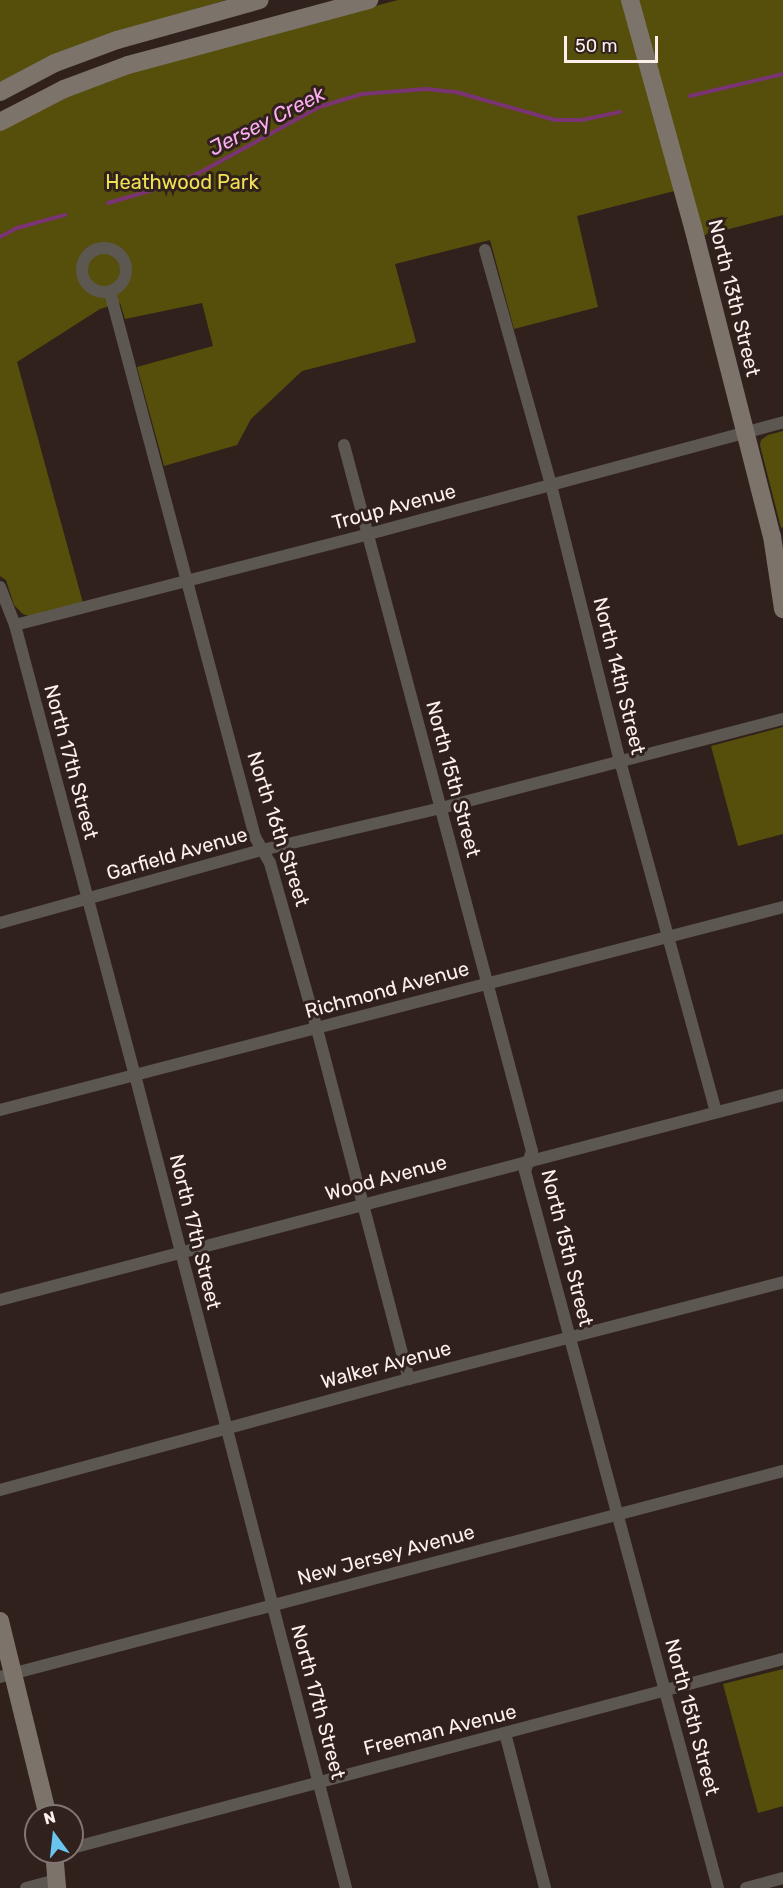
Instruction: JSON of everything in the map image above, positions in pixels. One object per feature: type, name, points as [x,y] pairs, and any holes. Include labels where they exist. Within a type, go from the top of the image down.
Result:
[{"type":"main road","points":[[0,92],[55,63],[117,40],[260,0]]},
{"type":"main road","points":[[0,122],[64,89],[128,65],[369,0]]},
{"type":"main road","name":"North 13th Street","points":[[630,0],[693,227],[772,536],[783,609]]},
{"type":"main road","points":[[0,1621],[7,1675],[45,1804]]},
{"type":"main road","points":[[55,1864],[56,1884]]},
{"type":"street","name":"North 14th Street","points":[[485,249],[551,485],[620,761],[670,936],[716,1112]]},
{"type":"street","name":"North 16th Street","points":[[110,292],[255,837],[270,863],[317,1029],[409,1379]]},
{"type":"street","name":"Troup Avenue","points":[[15,625],[369,534],[783,422]]},
{"type":"street","name":"North 15th Street","points":[[344,445],[532,1151],[525,1171],[718,1888]]},
{"type":"street","name":"North 17th Street","points":[[0,587],[15,625],[135,1075],[346,1888]]},
{"type":"street","name":"Garfield Avenue","points":[[0,923],[262,850],[441,808],[783,719]]},
{"type":"street","name":"Richmond Avenue","points":[[0,1110],[783,907]]},
{"type":"street","name":"Wood Avenue","points":[[0,1300],[783,1095]]},
{"type":"street","name":"Walker Avenue","points":[[0,1490],[409,1379],[783,1282]]},
{"type":"street","name":"New Jersey Avenue","points":[[7,1675],[783,1471]]},
{"type":"street","name":"Freeman Avenue","points":[[84,1845],[783,1659]]},
{"type":"street","points":[[505,1733],[545,1888]]},
{"type":"street","points":[[746,1888],[783,1878]]},
{"type":"street","points":[[27,1888],[56,1884]]},
{"type":"green space","points":[[0,0],[226,0],[110,34],[61,52],[0,82]]},
{"type":"green space","name":"Heathwood Park","points":[[398,0],[783,0],[783,215],[702,236],[690,187],[577,216],[598,307],[514,329],[490,240],[395,264],[416,342],[302,371],[251,419],[237,445],[164,466],[137,367],[213,346],[202,303],[125,319],[120,303],[100,309],[17,362],[83,603],[29,616],[23,614],[14,605],[6,580],[0,576],[0,131],[67,96],[163,62]]},
{"type":"green space","points":[[783,431],[783,527],[781,528],[760,445],[761,440],[768,435]]},
{"type":"green space","points":[[783,727],[783,834],[738,846],[711,746]]},
{"type":"green space","points":[[783,1669],[783,1806],[758,1813],[723,1684]]},
{"type":"waterway","name":"Jersey Creek","points":[[690,96],[783,74]]},
{"type":"waterway","name":"Jersey Creek","points":[[108,203],[167,186],[199,173],[319,107],[362,94],[426,89],[456,92],[555,120],[582,120],[620,112]]},
{"type":"waterway","name":"Jersey Creek","points":[[0,237],[17,228],[65,215]]}]
